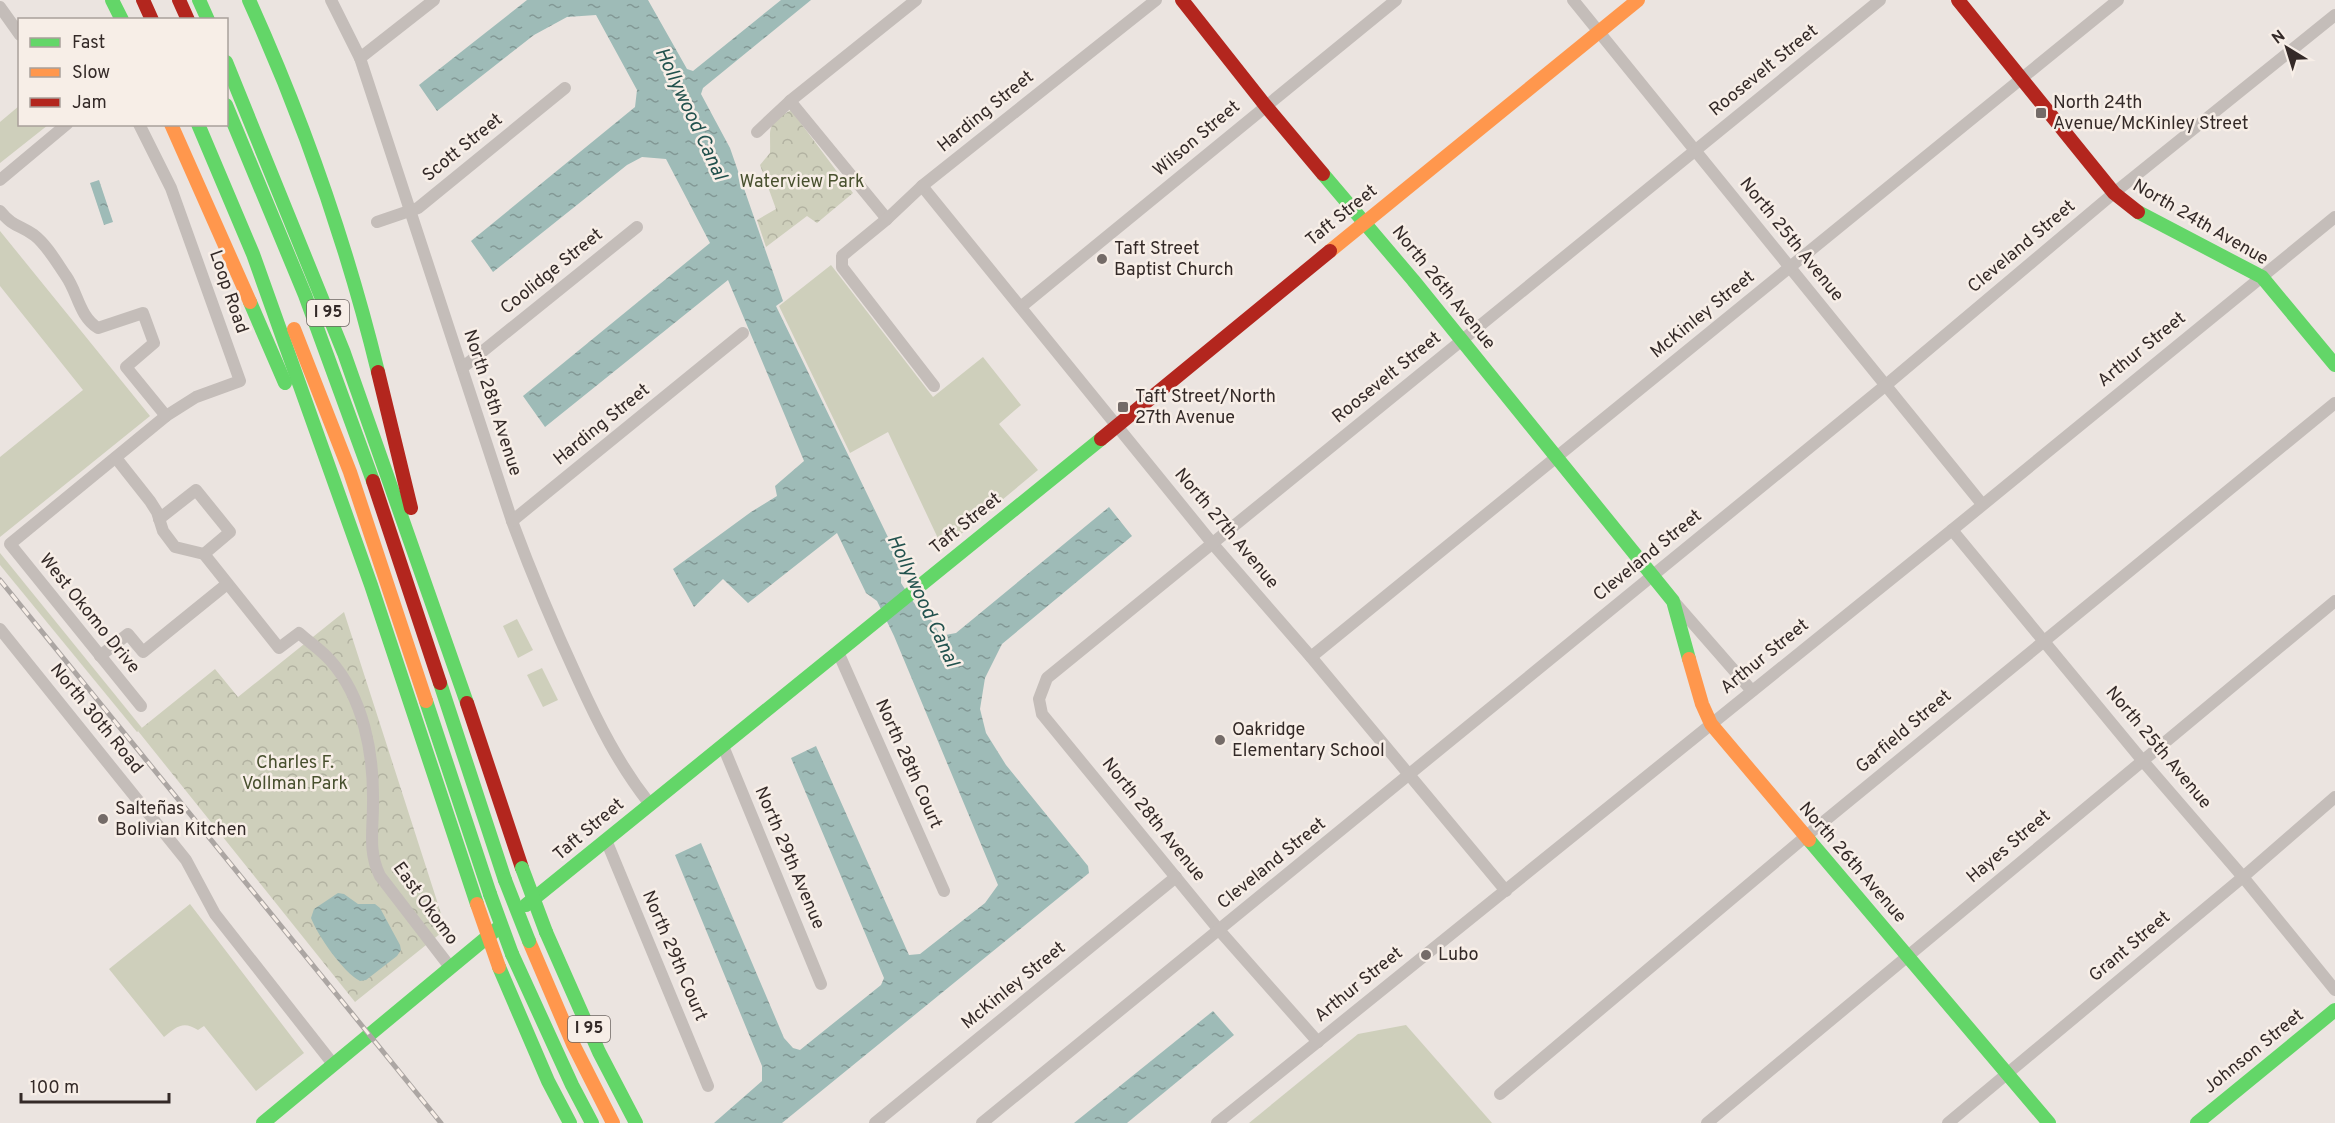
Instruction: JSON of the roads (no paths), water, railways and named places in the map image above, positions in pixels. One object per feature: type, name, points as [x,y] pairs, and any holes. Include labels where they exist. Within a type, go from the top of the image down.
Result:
[{"type":"main road","points":[[112,0],[121,18]]},
{"type":"main road","points":[[143,0],[151,18]]},
{"type":"main road","points":[[179,0],[187,18]]},
{"type":"main road","points":[[199,0],[207,18]]},
{"type":"main road","points":[[249,0],[285,80],[324,183],[359,294],[414,517],[420,568]]},
{"type":"main road","name":"North 26th Avenue","points":[[1182,0],[1265,105],[1462,340],[1673,601],[1702,704],[1711,723],[2049,1123]]},
{"type":"main road","name":"Taft Street","points":[[263,1123],[649,803],[723,746],[880,616],[1117,426],[1364,221],[1638,0]]},
{"type":"main road","name":"North 24th Avenue","points":[[1958,0],[2114,193],[2133,209],[2262,277],[2335,364]]},
{"type":"main road","name":"I 95","points":[[228,67],[344,353],[546,932],[599,1052],[636,1123]]},
{"type":"main road","points":[[228,110],[302,287],[341,392],[505,880],[573,1044],[613,1123]]},
{"type":"main road","points":[[172,126],[220,230],[371,585]]},
{"type":"main road","name":"I 95","points":[[199,126],[253,254],[371,585],[499,967],[548,1081],[570,1123]]},
{"type":"main road","points":[[227,157],[350,472],[512,954],[572,1085],[592,1123]]},
{"type":"main road","name":"Johnson Street","points":[[2197,1123],[2335,1010]]},
{"type":"street","name":"North 28th Avenue","points":[[331,0],[360,58],[512,521],[555,629],[592,709],[621,765],[649,803]]},
{"type":"street","points":[[360,58],[434,0]]},
{"type":"street","points":[[757,132],[790,101],[916,0]]},
{"type":"street","name":"Harding Street","points":[[934,386],[842,267],[842,256],[922,186],[1156,0]]},
{"type":"street","name":"Wilson Street","points":[[1022,306],[1396,0]]},
{"type":"street","name":"North 25th Avenue","points":[[1573,0],[1982,504]]},
{"type":"street","name":"Roosevelt Street","points":[[1039,699],[1047,678],[1880,0]]},
{"type":"street","name":"McKinley Street","points":[[1311,657],[2118,0]]},
{"type":"street","points":[[0,7],[18,33]]},
{"type":"street","name":"Cleveland Street","points":[[982,1123],[1886,385],[2114,193],[2335,15]]},
{"type":"street","points":[[0,20],[18,34]]},
{"type":"street","name":"Scott Street","points":[[377,222],[418,208],[565,88]]},
{"type":"street","points":[[790,101],[887,219]]},
{"type":"street","points":[[0,180],[65,126]]},
{"type":"street","name":"Loop Road","points":[[140,126],[163,169],[182,216],[240,381],[196,397],[166,416]]},
{"type":"street","name":"North 27th Avenue","points":[[922,186],[1022,306],[1212,543],[1311,657],[1506,891]]},
{"type":"street","points":[[0,212],[9,223],[39,239],[68,279],[84,314],[92,324],[98,328],[143,313],[154,343],[126,367],[166,416],[116,458],[150,501],[163,531],[175,547],[204,554],[227,584],[143,652],[128,634],[100,656]]},
{"type":"street","name":"Arthur Street","points":[[1217,1123],[1952,530],[2335,217]]},
{"type":"street","name":"Coolidge Street","points":[[462,368],[637,227]]},
{"type":"street","name":"Harding Street","points":[[512,521],[743,333]]},
{"type":"street","name":"Garfield Street","points":[[1500,1094],[1805,837],[2335,403]]},
{"type":"street","name":"West Okomo Drive","points":[[116,458],[9,544],[141,706]]},
{"type":"street","points":[[159,519],[196,490],[230,532],[204,554]]},
{"type":"street","name":"North 25th Avenue","points":[[1952,530],[2335,990]]},
{"type":"street","name":"East Okomo","points":[[227,584],[279,648],[299,633],[335,667],[347,684],[363,722],[371,757],[374,804],[371,841],[375,866],[380,876],[450,967]]},
{"type":"street","name":"North 26th Avenue","points":[[1673,601],[1752,691]]},
{"type":"street","name":"Hayes Street","points":[[1707,1123],[2335,601]]},
{"type":"street","name":"North 30th Road","points":[[0,629],[186,860],[215,915],[333,1065]]},
{"type":"street","name":"North 28th Court","points":[[838,652],[944,891]]},
{"type":"street","name":"North 28th Avenue","points":[[1039,699],[1042,714],[1219,930],[1318,1042]]},
{"type":"street","name":"North 29th Avenue","points":[[723,746],[821,984]]},
{"type":"street","name":"Grant Street","points":[[1947,1123],[2243,877],[2335,797]]},
{"type":"street","name":"North 29th Court","points":[[606,840],[708,1086]]},
{"type":"street","name":"McKinley Street","points":[[875,1123],[1176,877]]},
{"type":"water","name":"Hollywood Canal","points":[[527,0],[648,0],[687,69],[693,71],[781,0],[811,0],[703,88],[701,94],[730,148],[783,301],[776,306],[901,564],[901,583],[914,603],[934,623],[940,636],[956,633],[1109,507],[1132,536],[1002,644],[985,678],[980,709],[986,733],[1006,765],[1088,866],[1089,873],[782,1123],[714,1123],[762,1081],[762,1066],[675,855],[701,843],[784,1038],[793,1048],[800,1050],[881,985],[884,978],[791,758],[816,746],[909,955],[920,954],[985,903],[998,885],[894,636],[877,601],[866,593],[837,533],[748,603],[723,579],[694,607],[673,569],[751,512],[777,496],[775,486],[804,461],[728,280],[545,427],[523,396],[710,243],[666,159],[642,157],[627,165],[493,272],[471,241],[635,107],[637,90],[596,15],[567,17],[534,35],[437,111],[419,85]]},
{"type":"water","points":[[99,180],[113,222],[104,225],[90,183]]},
{"type":"water","points":[[338,893],[344,894],[358,904],[375,904],[380,908],[400,945],[401,950],[397,956],[366,980],[360,981],[346,970],[325,943],[311,918],[314,909]]},
{"type":"water","points":[[1213,1011],[1234,1035],[1127,1123],[1074,1123]]},
{"type":"railway","points":[[0,580],[441,1123]]},
{"type":"place","name":"North 24th Avenue/McKinley Street","points":[[2041,113]]},
{"type":"place","name":"Taft Street Baptist Church","points":[[1102,259]]},
{"type":"place","name":"Taft Street/North 27th Avenue","points":[[1123,407]]},
{"type":"place","name":"Oakridge Elementary School","points":[[1220,740]]},
{"type":"place","name":"Salteñas Bolivian Kitchen","points":[[103,819]]},
{"type":"place","name":"Lubo","points":[[1426,955]]},
{"type":"park label","name":"Waterview Park","points":[[802,182]]},
{"type":"park label","name":"Charles F. Vollman Park","points":[[295,774]]}]
